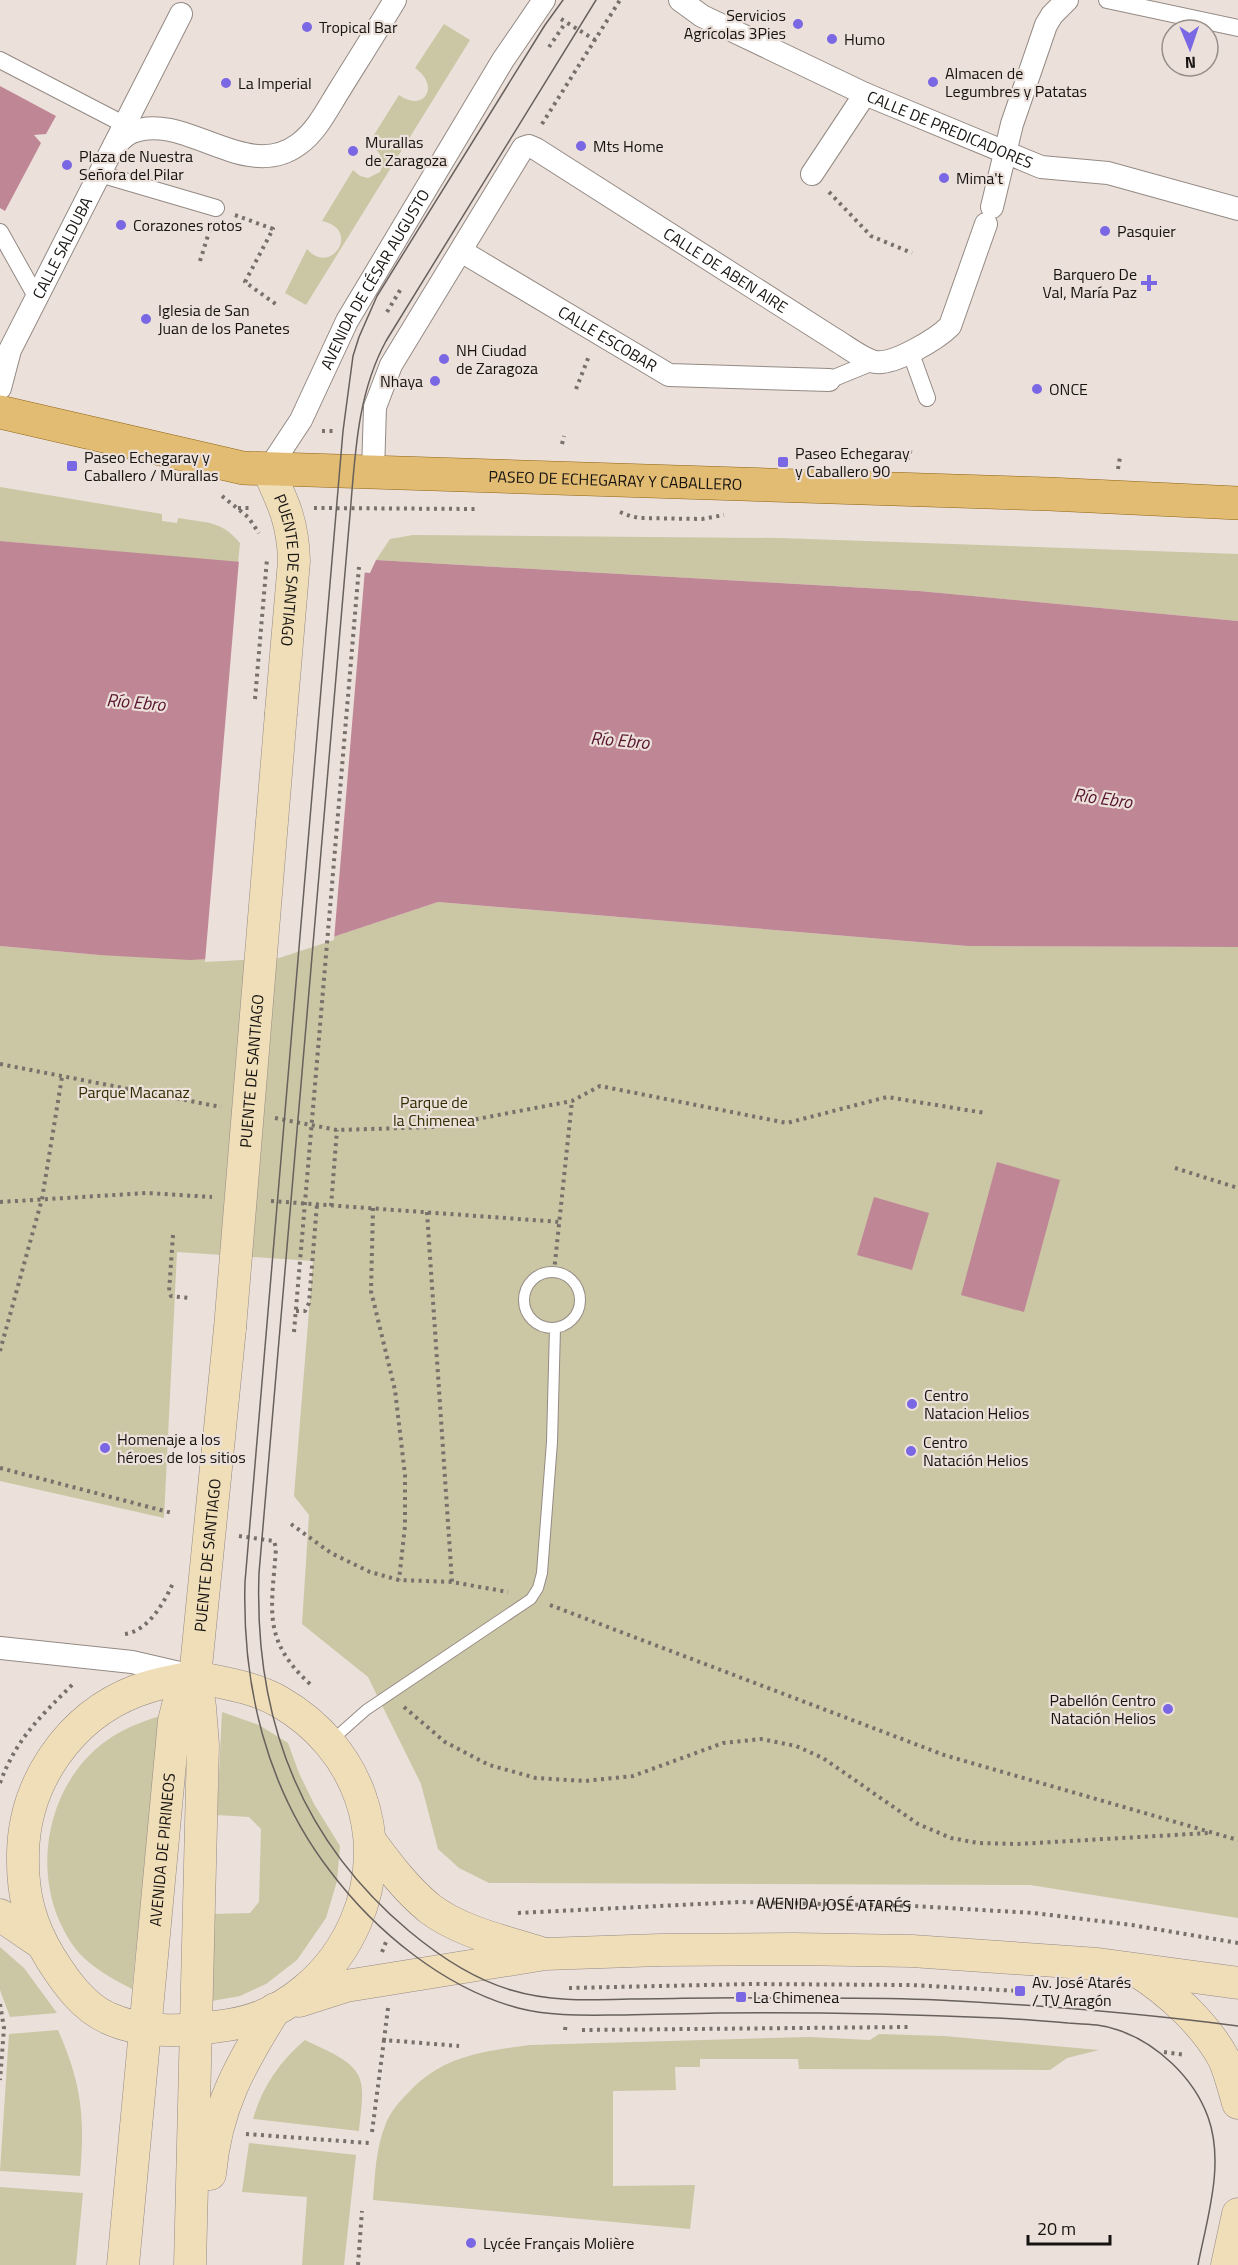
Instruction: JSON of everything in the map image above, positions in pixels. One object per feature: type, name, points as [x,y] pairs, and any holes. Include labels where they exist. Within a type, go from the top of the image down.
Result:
[{"type":"main road","name":"PASEO DE ECHEGARAY Y CABALLERO","points":[[0,412],[194,458],[243,468],[268,470],[1049,494],[1238,503]]},
{"type":"main road","name":"PUENTE DE SANTIAGO","points":[[195,1677],[230,1328],[275,557],[293,539],[286,509],[268,470]]},
{"type":"main road","points":[[195,2265],[207,2211],[216,2132],[227,2094],[275,2010],[304,1991],[321,1976],[348,1940],[370,1876],[371,1842],[364,1806],[350,1772],[330,1742],[306,1719],[279,1701],[251,1688],[195,1677],[168,1681],[134,1692],[100,1711],[76,1730],[54,1754],[38,1782],[23,1836],[22,1878],[25,1901],[41,1943],[64,1978],[85,2002],[106,2017],[126,2025],[145,2028],[196,2029],[237,2024],[275,2010],[346,1986],[545,1954],[783,1949],[912,1951],[1014,1957],[1134,1968],[1238,1983]]},
{"type":"main road","name":"AVENIDA DE PIRINEOS","points":[[123,2265],[174,1721],[178,1705],[195,1677]]},
{"type":"main road","name":"AVENIDA DE PIRINEOS","points":[[190,2265],[203,1745],[195,1677]]},
{"type":"main road","points":[[371,1842],[387,1864],[430,1908],[465,1928],[545,1954]]},
{"type":"main road","points":[[0,1914],[41,1943]]},
{"type":"main road","points":[[1134,1968],[1162,1987],[1196,2021],[1224,2060],[1238,2103]]},
{"type":"main road","points":[[1227,2265],[1238,2214]]},
{"type":"street","points":[[0,60],[131,128],[163,129],[245,155],[278,154],[301,143],[321,120],[395,0]]},
{"type":"street","name":"CALLE DE PREDICADORES","points":[[680,0],[702,16],[865,94],[1041,167],[1108,173],[1238,209]]},
{"type":"street","points":[[873,362],[884,362],[910,351],[941,335],[950,326],[989,215],[1012,124],[1046,25],[1052,15],[1067,0]]},
{"type":"street","points":[[1107,0],[1238,28]]},
{"type":"street","name":"AVENIDA DE CÉSAR AUGUSTO","points":[[268,470],[301,420],[347,321],[503,60],[542,3]]},
{"type":"street","name":"CALLE SALDUBA","points":[[0,388],[10,350],[113,147],[131,128],[181,14]]},
{"type":"street","points":[[812,174],[865,94]]},
{"type":"street","points":[[374,472],[374,417],[378,397],[391,365],[523,148],[537,151]]},
{"type":"street","name":"CALLE DE ABEN AIRE","points":[[537,151],[873,362]]},
{"type":"street","points":[[100,174],[216,208]]},
{"type":"street","points":[[0,232],[36,298]]},
{"type":"street","name":"CALLE ESCOBAR","points":[[461,251],[669,375],[829,380],[873,362]]},
{"type":"street","points":[[910,351],[927,398]]},
{"type":"street","points":[[0,1648],[132,1662],[195,1677]]},
{"type":"lane","points":[[554,1272],[562,1273],[575,1283],[580,1299],[579,1308],[570,1322],[555,1328],[546,1327],[532,1319],[524,1304],[524,1296],[531,1281],[538,1275],[554,1272]]},
{"type":"lane","points":[[330,1742],[366,1710],[531,1599],[538,1588],[543,1573],[552,1442],[555,1328]]},
{"type":"path","points":[[537,151],[595,40],[620,0]]},
{"type":"path","points":[[542,3],[566,22],[595,40]]},
{"type":"path","points":[[549,47],[566,22]]},
{"type":"path","points":[[812,174],[871,236],[912,252]]},
{"type":"path","points":[[216,208],[273,229],[245,282],[277,305]]},
{"type":"path","points":[[200,261],[211,227]]},
{"type":"path","points":[[387,312],[402,287]]},
{"type":"path","points":[[362,296],[413,329]]},
{"type":"path","points":[[576,389],[599,333]]},
{"type":"path","points":[[562,444],[564,436]]},
{"type":"path","points":[[907,460],[911,449]]},
{"type":"path","name":"PUENTE DE SANTIAGO","points":[[261,537],[238,508],[286,509]]},
{"type":"path","points":[[286,509],[413,508]]},
{"type":"path","points":[[294,1332],[359,567]]},
{"type":"path","points":[[0,1064],[222,1108]]},
{"type":"path","points":[[0,1351],[42,1199],[62,1076]]},
{"type":"path","points":[[268,1117],[337,1130],[435,1127],[572,1101],[600,1086],[787,1123],[886,1097],[985,1113]]},
{"type":"path","points":[[554,1272],[572,1101]]},
{"type":"path","points":[[331,1206],[337,1130]]},
{"type":"path","points":[[1175,1168],[1238,1188]]},
{"type":"path","points":[[0,1202],[147,1192],[223,1198]]},
{"type":"path","points":[[270,1201],[560,1222]]},
{"type":"path","points":[[296,1311],[305,1311],[309,1303],[317,1204]]},
{"type":"path","points":[[373,1208],[371,1291],[395,1390],[405,1475],[405,1526],[399,1580]]},
{"type":"path","points":[[427,1212],[452,1582]]},
{"type":"path","points":[[173,1235],[169,1292],[171,1296],[189,1298]]},
{"type":"path","points":[[0,1468],[172,1513]]},
{"type":"path","points":[[291,1524],[331,1553],[370,1572],[399,1580],[452,1582],[493,1588],[531,1599],[568,1611],[945,1755],[1238,1840]]},
{"type":"path","points":[[234,1536],[274,1541],[276,1548],[272,1606],[276,1639],[294,1670],[311,1685]]},
{"type":"path","points":[[117,1635],[138,1631],[146,1624],[172,1586]]},
{"type":"path","points":[[0,1783],[17,1744],[31,1726],[76,1682]]},
{"type":"path","points":[[391,1693],[410,1713],[445,1742],[489,1765],[536,1778],[585,1781],[633,1776],[723,1743],[761,1739],[796,1746],[823,1758],[918,1824],[951,1838],[978,1843],[1018,1844],[1213,1833]]},
{"type":"path","name":"AVENIDA JOSÉ ATARÉS","points":[[509,1913],[739,1902],[913,1906],[1045,1914],[1132,1925],[1238,1943]]},
{"type":"path","points":[[569,1988],[751,1984],[911,1985],[1020,1991]]},
{"type":"path","points":[[372,2132],[389,1999]]},
{"type":"path","points":[[0,2004],[4,2028],[0,2080]]},
{"type":"path","points":[[565,2030],[566,2024]]},
{"type":"path","points":[[582,2030],[910,2027]]},
{"type":"path","points":[[384,2040],[459,2046]]},
{"type":"path","points":[[239,2134],[369,2144]]},
{"type":"path","points":[[357,2265],[362,2211]]},
{"type":"green space","points":[[444,24],[470,40],[306,305],[285,293],[307,249],[316,256],[325,258],[333,255],[338,248],[341,241],[340,233],[334,226],[322,221],[353,170],[360,176],[368,178],[380,172],[381,155],[367,146],[399,95],[416,101],[426,95],[427,82],[415,68]]},
{"type":"green space","points":[[0,487],[162,514],[162,521],[177,523],[178,518],[219,526],[240,543],[238,563],[0,541]]},
{"type":"green space","points":[[413,535],[779,538],[1238,554],[1238,621],[919,591],[376,560],[390,539]]},
{"type":"green space","points":[[438,902],[967,946],[1238,947],[1238,1918],[1030,1885],[489,1883],[459,1868],[438,1849],[421,1784],[368,1677],[302,1624],[309,1515],[294,1496],[313,1261],[177,1252],[164,1518],[0,1481],[0,946],[99,955],[279,955]]},
{"type":"green space","points":[[222,1712],[259,1725],[288,1743],[314,1804],[340,1846],[337,1881],[326,1918],[297,1960],[266,1984],[240,1996],[212,2001],[213,1914],[250,1913],[259,1902],[261,1829],[249,1817],[217,1815]]},
{"type":"green space","points":[[160,1716],[132,1989],[85,1959],[63,1928],[52,1900],[48,1871],[49,1841],[55,1812],[67,1785],[84,1761],[106,1741],[119,1733]]},
{"type":"green space","points":[[0,1947],[24,1968],[57,2013],[10,2017],[0,1990]]},
{"type":"green space","points":[[58,2030],[72,2068],[80,2101],[82,2136],[80,2176],[0,2171],[9,2034]]},
{"type":"green space","points":[[879,2034],[944,2036],[1099,2050],[1067,2058],[1050,2070],[799,2069],[798,2059],[700,2059],[700,2067],[675,2067],[676,2090],[613,2091],[613,2186],[695,2185],[690,2229],[373,2200],[378,2151],[390,2114],[421,2081],[434,2071],[464,2057],[530,2045],[809,2037],[870,2040]]},
{"type":"green space","points":[[305,2040],[347,2062],[358,2075],[362,2094],[359,2131],[253,2119],[261,2096],[273,2075]]},
{"type":"green space","points":[[249,2143],[356,2155],[344,2265],[302,2265],[307,2197],[242,2192]]},
{"type":"green space","points":[[0,2187],[83,2193],[76,2265],[0,2265]]},
{"type":"water","points":[[0,86],[56,116],[46,134],[34,135],[41,143],[5,211],[0,208]]},
{"type":"water","name":"Río Ebro","points":[[0,541],[370,573],[376,560],[919,591],[1238,621],[1238,947],[967,946],[438,902],[279,955],[190,960],[0,946]]},
{"type":"water","points":[[997,1162],[1060,1180],[1024,1312],[961,1295]]},
{"type":"water","points":[[874,1197],[929,1213],[912,1270],[857,1255]]},
{"type":"pier","points":[[239,560],[365,569],[334,940],[279,958],[205,962]]},
{"type":"tram line","points":[[563,0],[545,25],[377,296],[353,356],[343,431],[245,1582],[248,1659],[262,1734],[289,1805],[308,1839],[348,1893],[368,1915],[413,1954],[438,1972],[491,1999],[531,2011],[571,2015],[823,2013],[1024,2019],[1106,2027],[1118,2030],[1147,2044],[1172,2064],[1194,2089],[1208,2117],[1213,2135],[1215,2153],[1213,2191],[1198,2265]]},
{"type":"tram line","points":[[596,0],[386,341],[368,385],[362,408],[353,479],[259,1573],[259,1625],[265,1675],[275,1724],[290,1770],[311,1814],[338,1856],[370,1895],[409,1931],[444,1958],[483,1980],[511,1990],[540,1997],[585,2000],[729,1998],[938,2000],[1088,2010],[1238,2026]]},
{"type":"place","name":"Servicios Agrícolas 3Pies","points":[[798,24]]},
{"type":"place","name":"Tropical Bar","points":[[307,27]]},
{"type":"place","name":"Humo","points":[[832,39]]},
{"type":"place","name":"Almacen de Legumbres y Patatas","points":[[933,82]]},
{"type":"place","name":"La Imperial","points":[[226,83]]},
{"type":"place","name":"Mts Home","points":[[581,146]]},
{"type":"place","name":"Murallas de Zaragoza","points":[[353,151]]},
{"type":"place","name":"Plaza de Nuestra Señora del Pilar","points":[[67,165]]},
{"type":"place","name":"Mima't","points":[[944,178]]},
{"type":"place","name":"Corazones rotos","points":[[121,225]]},
{"type":"place","name":"Pasquier","points":[[1105,231]]},
{"type":"place","name":"Barquero De Val, María Paz","points":[[1149,283]]},
{"type":"place","name":"Iglesia de San Juan de los Panetes","points":[[146,319]]},
{"type":"place","name":"NH Ciudad de Zaragoza","points":[[444,359]]},
{"type":"place","name":"Nhaya","points":[[435,381]]},
{"type":"place","name":"ONCE","points":[[1037,389]]},
{"type":"place","name":"Paseo Echegaray y Caballero 90","points":[[783,462]]},
{"type":"place","name":"Paseo Echegaray y Caballero / Murallas","points":[[72,466]]},
{"type":"place","name":"Centro Natacion Helios","points":[[912,1404]]},
{"type":"place","name":"Homenaje a los héroes de los sitios","points":[[105,1448]]},
{"type":"place","name":"Centro Natación Helios","points":[[911,1451]]},
{"type":"place","name":"Pabellón Centro Natación Helios","points":[[1168,1709]]},
{"type":"place","name":"Av. José Atarés / TV Aragón","points":[[1020,1991]]},
{"type":"place","name":"La Chimenea","points":[[741,1997]]},
{"type":"place","name":"Lycée Français Molière","points":[[471,2243]]},
{"type":"park label","name":"Parque Macanaz","points":[[134,1092]]},
{"type":"park label","name":"Parque de la Chimenea","points":[[434,1111]]}]
